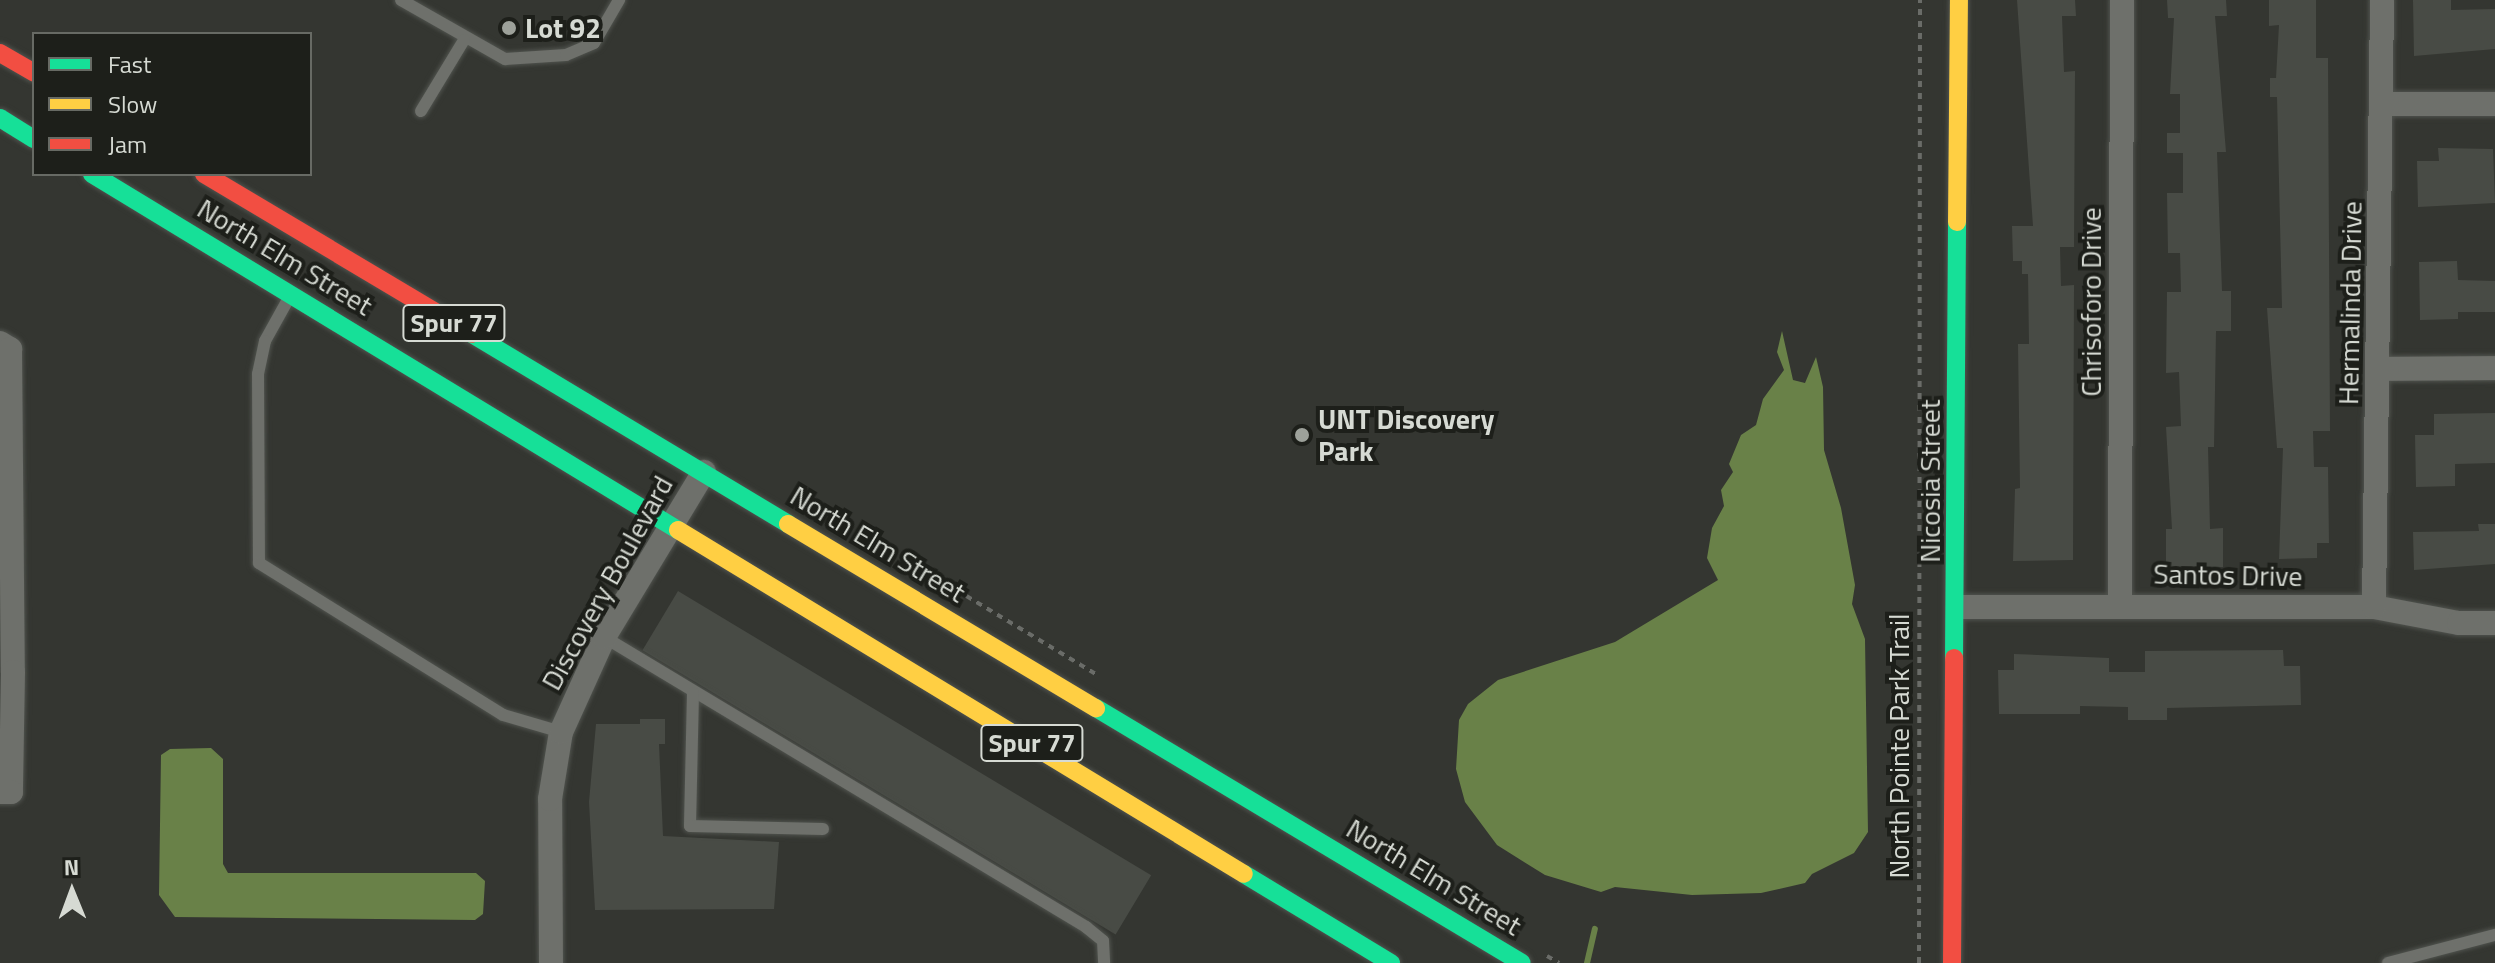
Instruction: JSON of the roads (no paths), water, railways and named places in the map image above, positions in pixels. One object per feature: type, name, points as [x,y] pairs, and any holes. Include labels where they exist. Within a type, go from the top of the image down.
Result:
[{"type":"main road","name":"Nicosia Street","points":[[1952,963],[1958,607],[1959,0]]},
{"type":"main road","points":[[0,53],[32,72]]},
{"type":"main road","points":[[0,118],[32,138]]},
{"type":"main road","name":"North Elm Street","points":[[95,176],[1391,963]]},
{"type":"main road","name":"North Elm Street","points":[[207,176],[1522,963]]},
{"type":"street","name":"Chrisoforo Drive","points":[[2120,603],[2122,0]]},
{"type":"street","name":"Hermalinda Drive","points":[[2374,607],[2380,369],[2382,0]]},
{"type":"street","points":[[2382,104],[2495,104]]},
{"type":"street","points":[[5,346],[6,792]]},
{"type":"street","points":[[2380,369],[2495,368]]},
{"type":"street","name":"Discovery Boulevard","points":[[551,963],[550,799],[561,732],[604,637],[704,472]]},
{"type":"street","name":"Santos Drive","points":[[1958,607],[2120,603],[2374,607],[2459,623],[2495,623]]},
{"type":"lane","points":[[401,0],[464,40],[505,59],[566,55],[594,43],[619,0]]},
{"type":"lane","points":[[421,111],[464,40]]},
{"type":"lane","points":[[292,294],[260,360],[259,563],[503,715],[561,732]]},
{"type":"lane","points":[[604,637],[1086,927],[1103,941],[1104,963]]},
{"type":"lane","points":[[693,693],[690,826],[823,829]]},
{"type":"lane","points":[[2388,963],[2423,950],[2495,935]]},
{"type":"waterway","points":[[1587,963],[1595,929]]},
{"type":"place","name":"Lot 92","points":[[509,28]]},
{"type":"place","name":"UNT Discovery Park","points":[[1302,435]]}]
